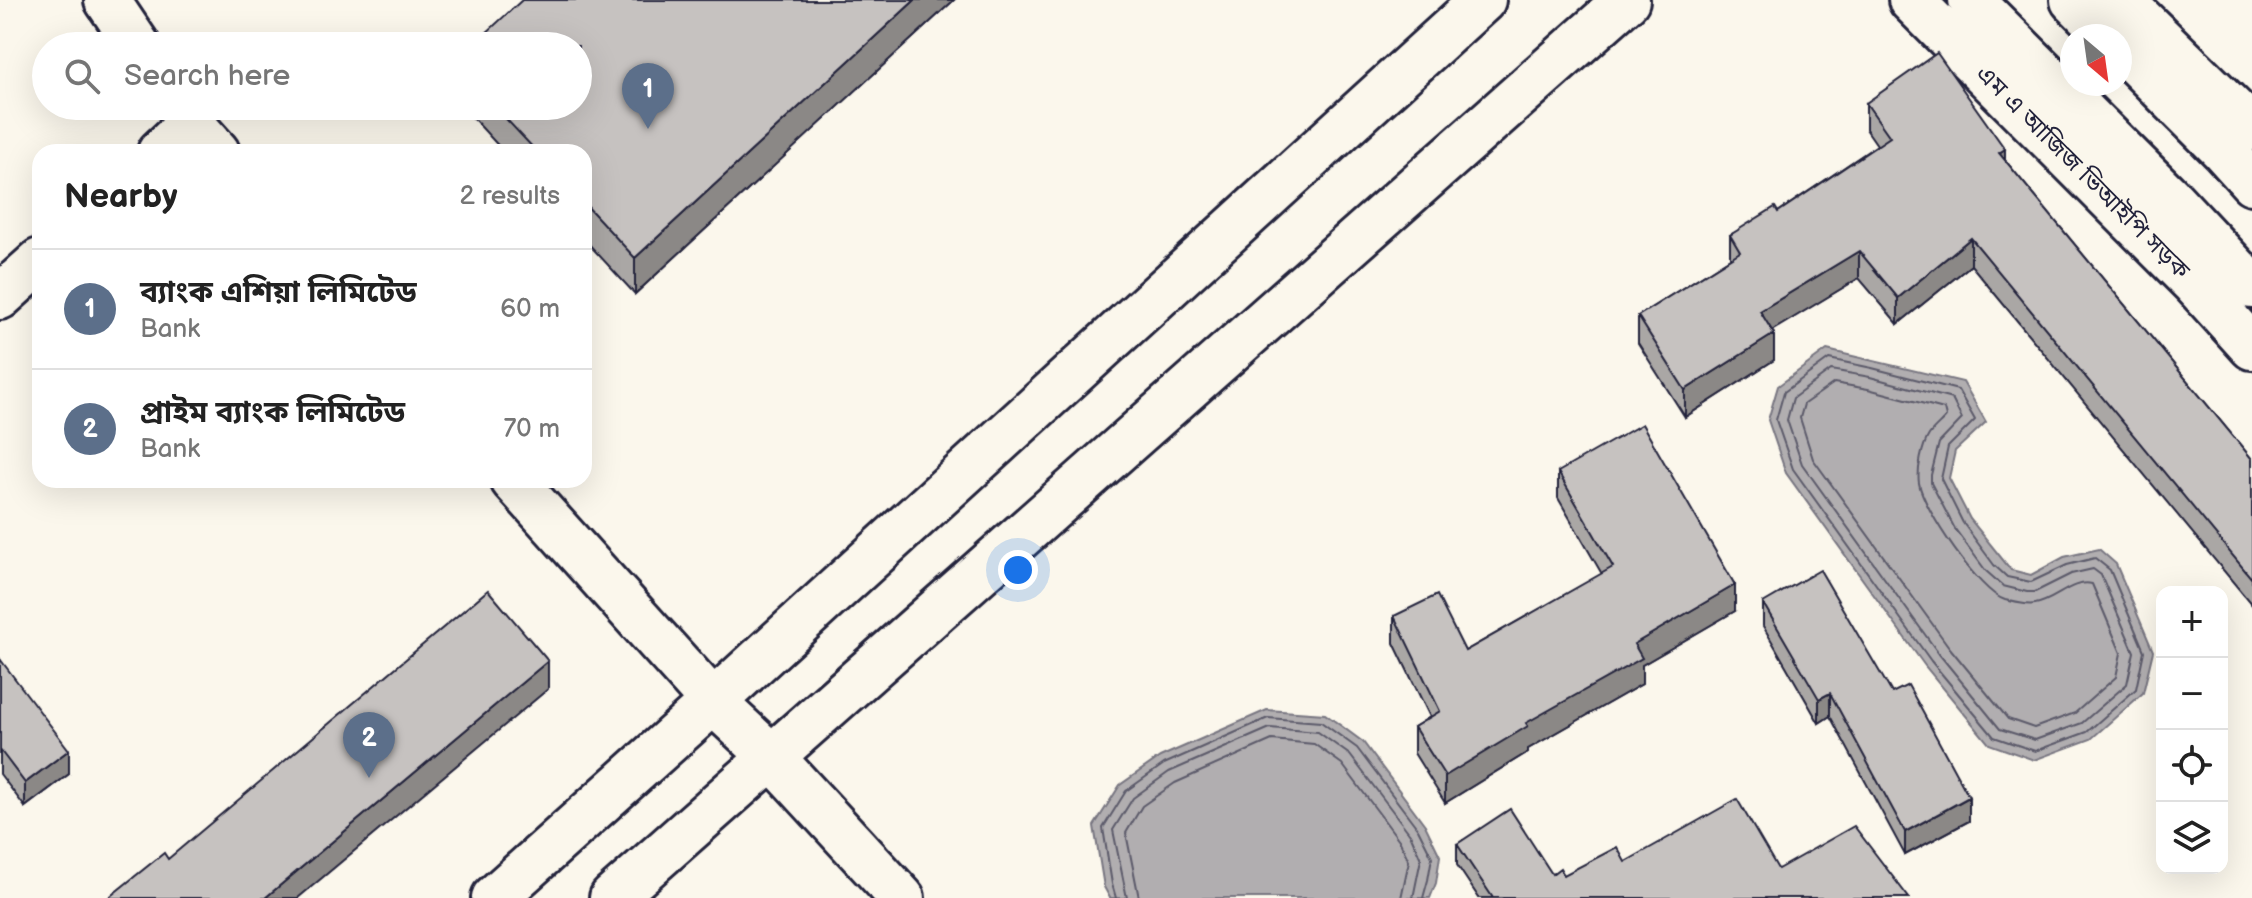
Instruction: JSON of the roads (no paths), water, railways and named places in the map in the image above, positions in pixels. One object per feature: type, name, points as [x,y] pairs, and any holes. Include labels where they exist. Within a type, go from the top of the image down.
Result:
[{"type":"main road","points":[[107,0],[129,32]]},
{"type":"main road","points":[[494,898],[1483,0]]},
{"type":"main road","points":[[612,898],[1627,0]]},
{"type":"main road","points":[[1971,0],[2168,196],[2252,286]]},
{"type":"main road","points":[[2073,0],[2097,24]]},
{"type":"main road","points":[[2121,0],[2252,128]]},
{"type":"main road","name":"এম এ আজিজ ভিআইপি সড়ক","points":[[1910,3],[2194,283],[2252,347]]},
{"type":"main road","points":[[2132,59],[2252,182]]},
{"type":"main road","points":[[0,297],[32,268]]},
{"type":"main road","points":[[520,488],[713,702],[771,756],[902,898]]},
{"type":"water","points":[[1827,350],[1963,382],[1986,422],[1955,451],[1949,478],[1970,519],[2011,570],[2031,575],[2064,557],[2099,549],[2116,564],[2153,651],[2143,693],[2091,739],[2034,760],[1989,744],[1925,666],[1786,473],[1768,420],[1778,386]]},
{"type":"water","points":[[1267,710],[1325,714],[1363,742],[1425,825],[1440,856],[1430,898],[1110,898],[1104,887],[1094,826],[1120,785],[1160,757]]},
{"type":"place","name":"ব্যাংক এশিয়া লিমিটেড","points":[[648,129]]},
{"type":"place","name":"প্রাইম ব্যাংক লিমিটেড","points":[[369,778]]}]
